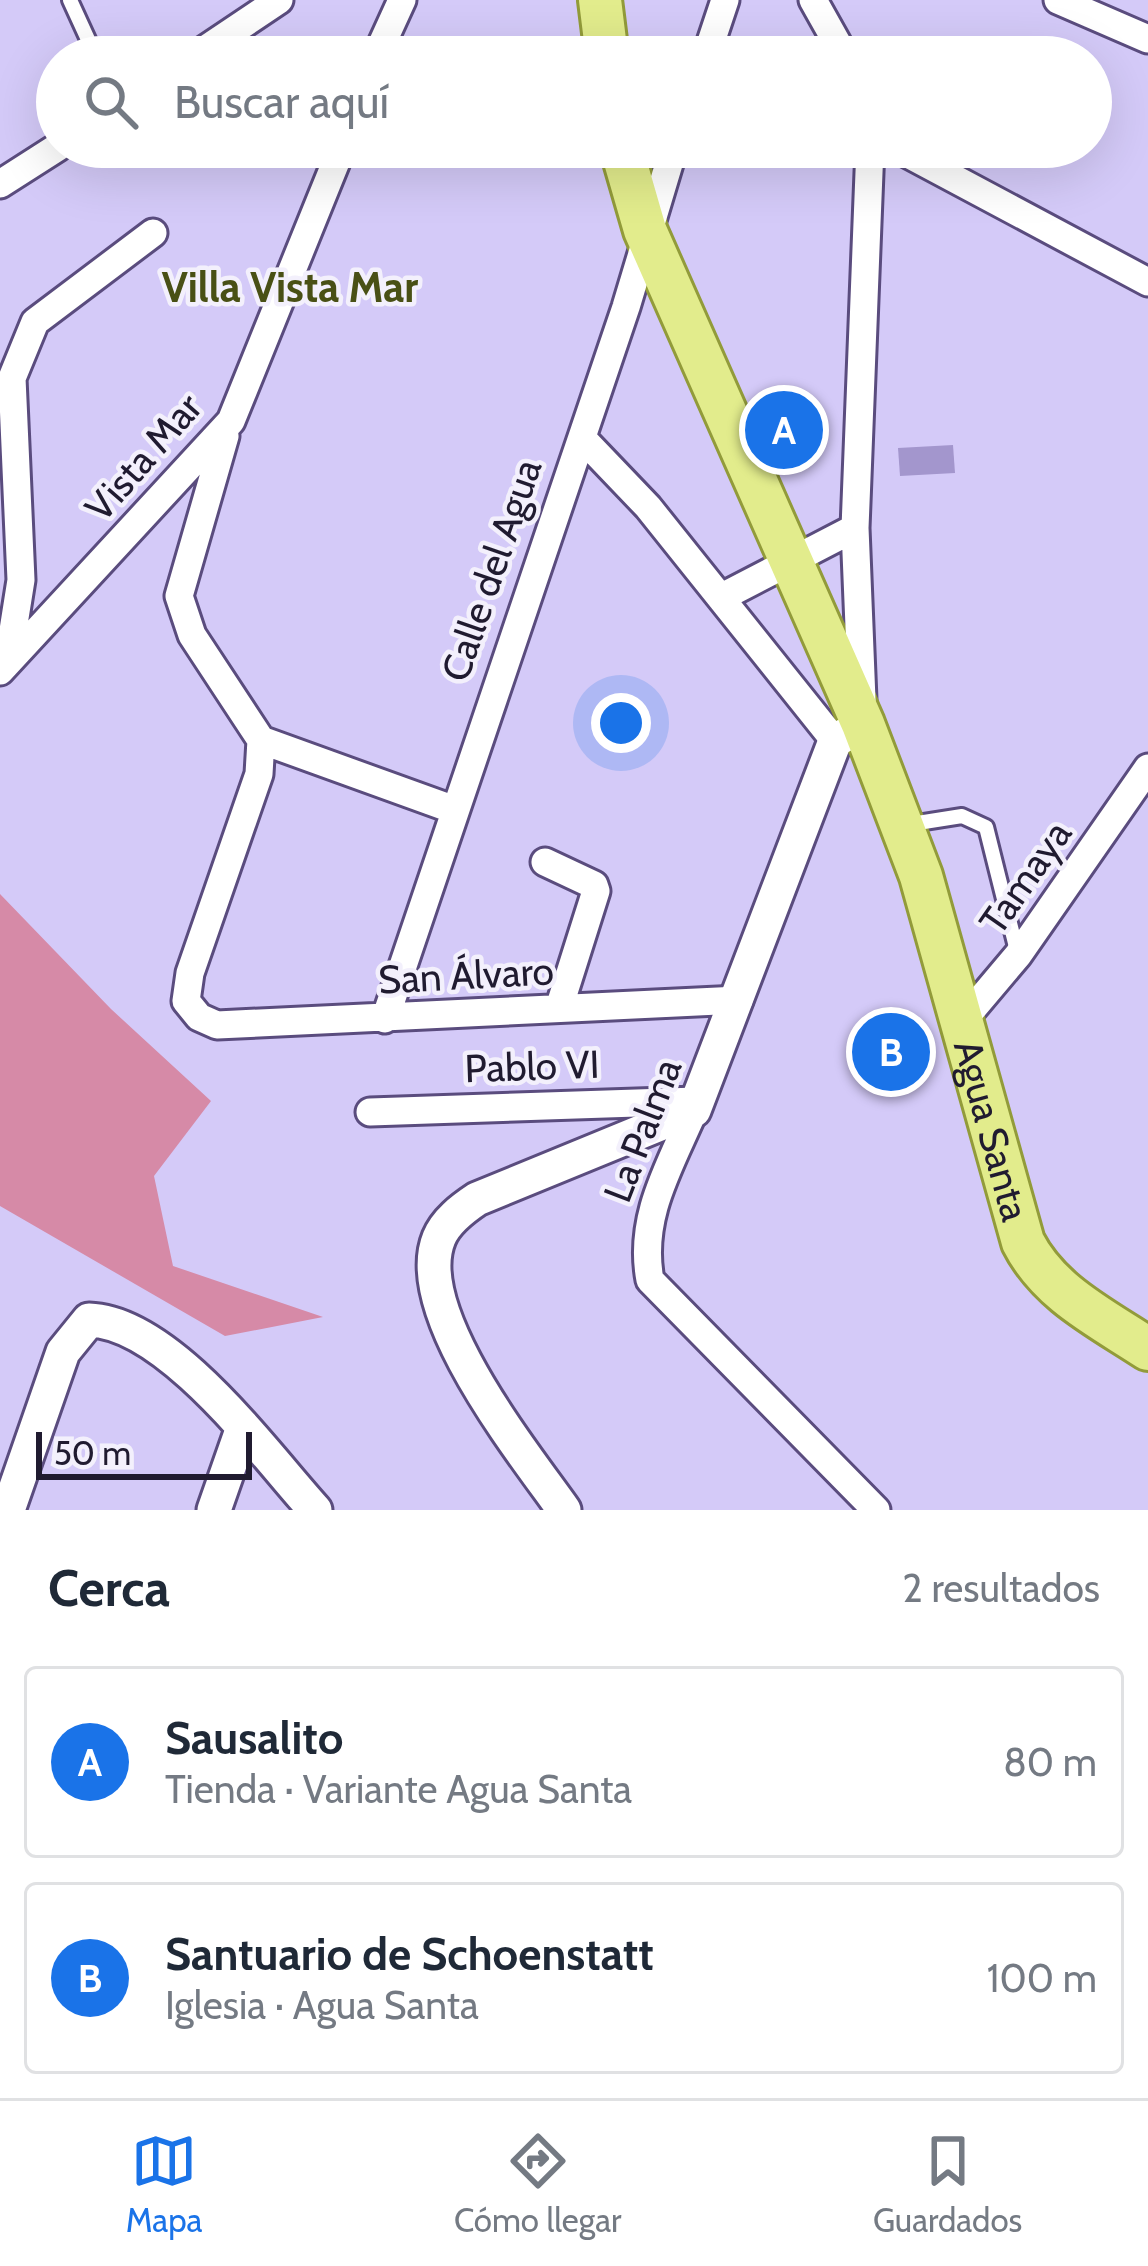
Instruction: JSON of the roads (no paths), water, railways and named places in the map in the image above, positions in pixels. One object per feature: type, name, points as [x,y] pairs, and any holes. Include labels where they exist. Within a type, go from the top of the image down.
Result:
[{"type":"main road","points":[[600,0],[604,36]]},
{"type":"main road","name":"Agua Santa","points":[[627,168],[645,230],[790,560],[849,733],[901,825],[921,876],[1012,1212],[1036,1268],[1063,1293],[1148,1349]]},
{"type":"street","points":[[225,36],[279,0]]},
{"type":"street","points":[[386,36],[402,0]]},
{"type":"street","points":[[713,36],[725,0]]},
{"type":"street","points":[[813,0],[833,36]]},
{"type":"street","points":[[1058,0],[1148,39]]},
{"type":"street","points":[[0,184],[36,161]]},
{"type":"street","name":"Vista Mar","points":[[4,667],[231,421],[333,168]]},
{"type":"street","name":"Calle del Agua","points":[[385,1019],[452,809],[582,438],[667,168]]},
{"type":"street","points":[[849,733],[870,168]]},
{"type":"street","points":[[934,168],[1148,282]]},
{"type":"street","name":"Vista Mar","points":[[4,667],[21,580],[12,378],[21,349],[35,322],[153,232]]},
{"type":"street","points":[[231,421],[179,596],[191,634],[261,740],[452,809]]},
{"type":"street","points":[[582,438],[849,733]]},
{"type":"street","points":[[722,597],[855,528]]},
{"type":"street","points":[[21,580],[66,605]]},
{"type":"street","name":"La Palma","points":[[849,733],[648,1217],[650,1280],[876,1510]]},
{"type":"street","name":"San Álvaro","points":[[261,740],[259,775],[190,973],[186,1001],[199,1017],[217,1025],[739,1000]]},
{"type":"street","name":"Tamaya","points":[[959,1025],[1018,955],[1148,768]]},
{"type":"street","points":[[545,862],[594,885],[596,891],[559,1009]]},
{"type":"street","points":[[564,1510],[464,1357],[438,1298],[434,1258],[439,1238],[450,1221],[477,1199],[696,1106]]},
{"type":"street","name":"Pablo VI","points":[[370,1112],[696,1106]]},
{"type":"street","points":[[8,1510],[63,1352],[89,1320],[122,1329],[155,1348],[217,1394],[242,1430],[315,1510]]},
{"type":"street","points":[[214,1510],[242,1430]]},
{"type":"lane","points":[[70,0],[86,36]]},
{"type":"lane","points":[[901,825],[962,817],[986,827],[1018,955]]},
{"type":"place","name":"Sausalito","points":[[784,430]]},
{"type":"place","name":"Santuario de Schoenstatt","points":[[891,1052]]},
{"type":"district","name":"Villa Vista Mar","points":[[290,287]]}]
